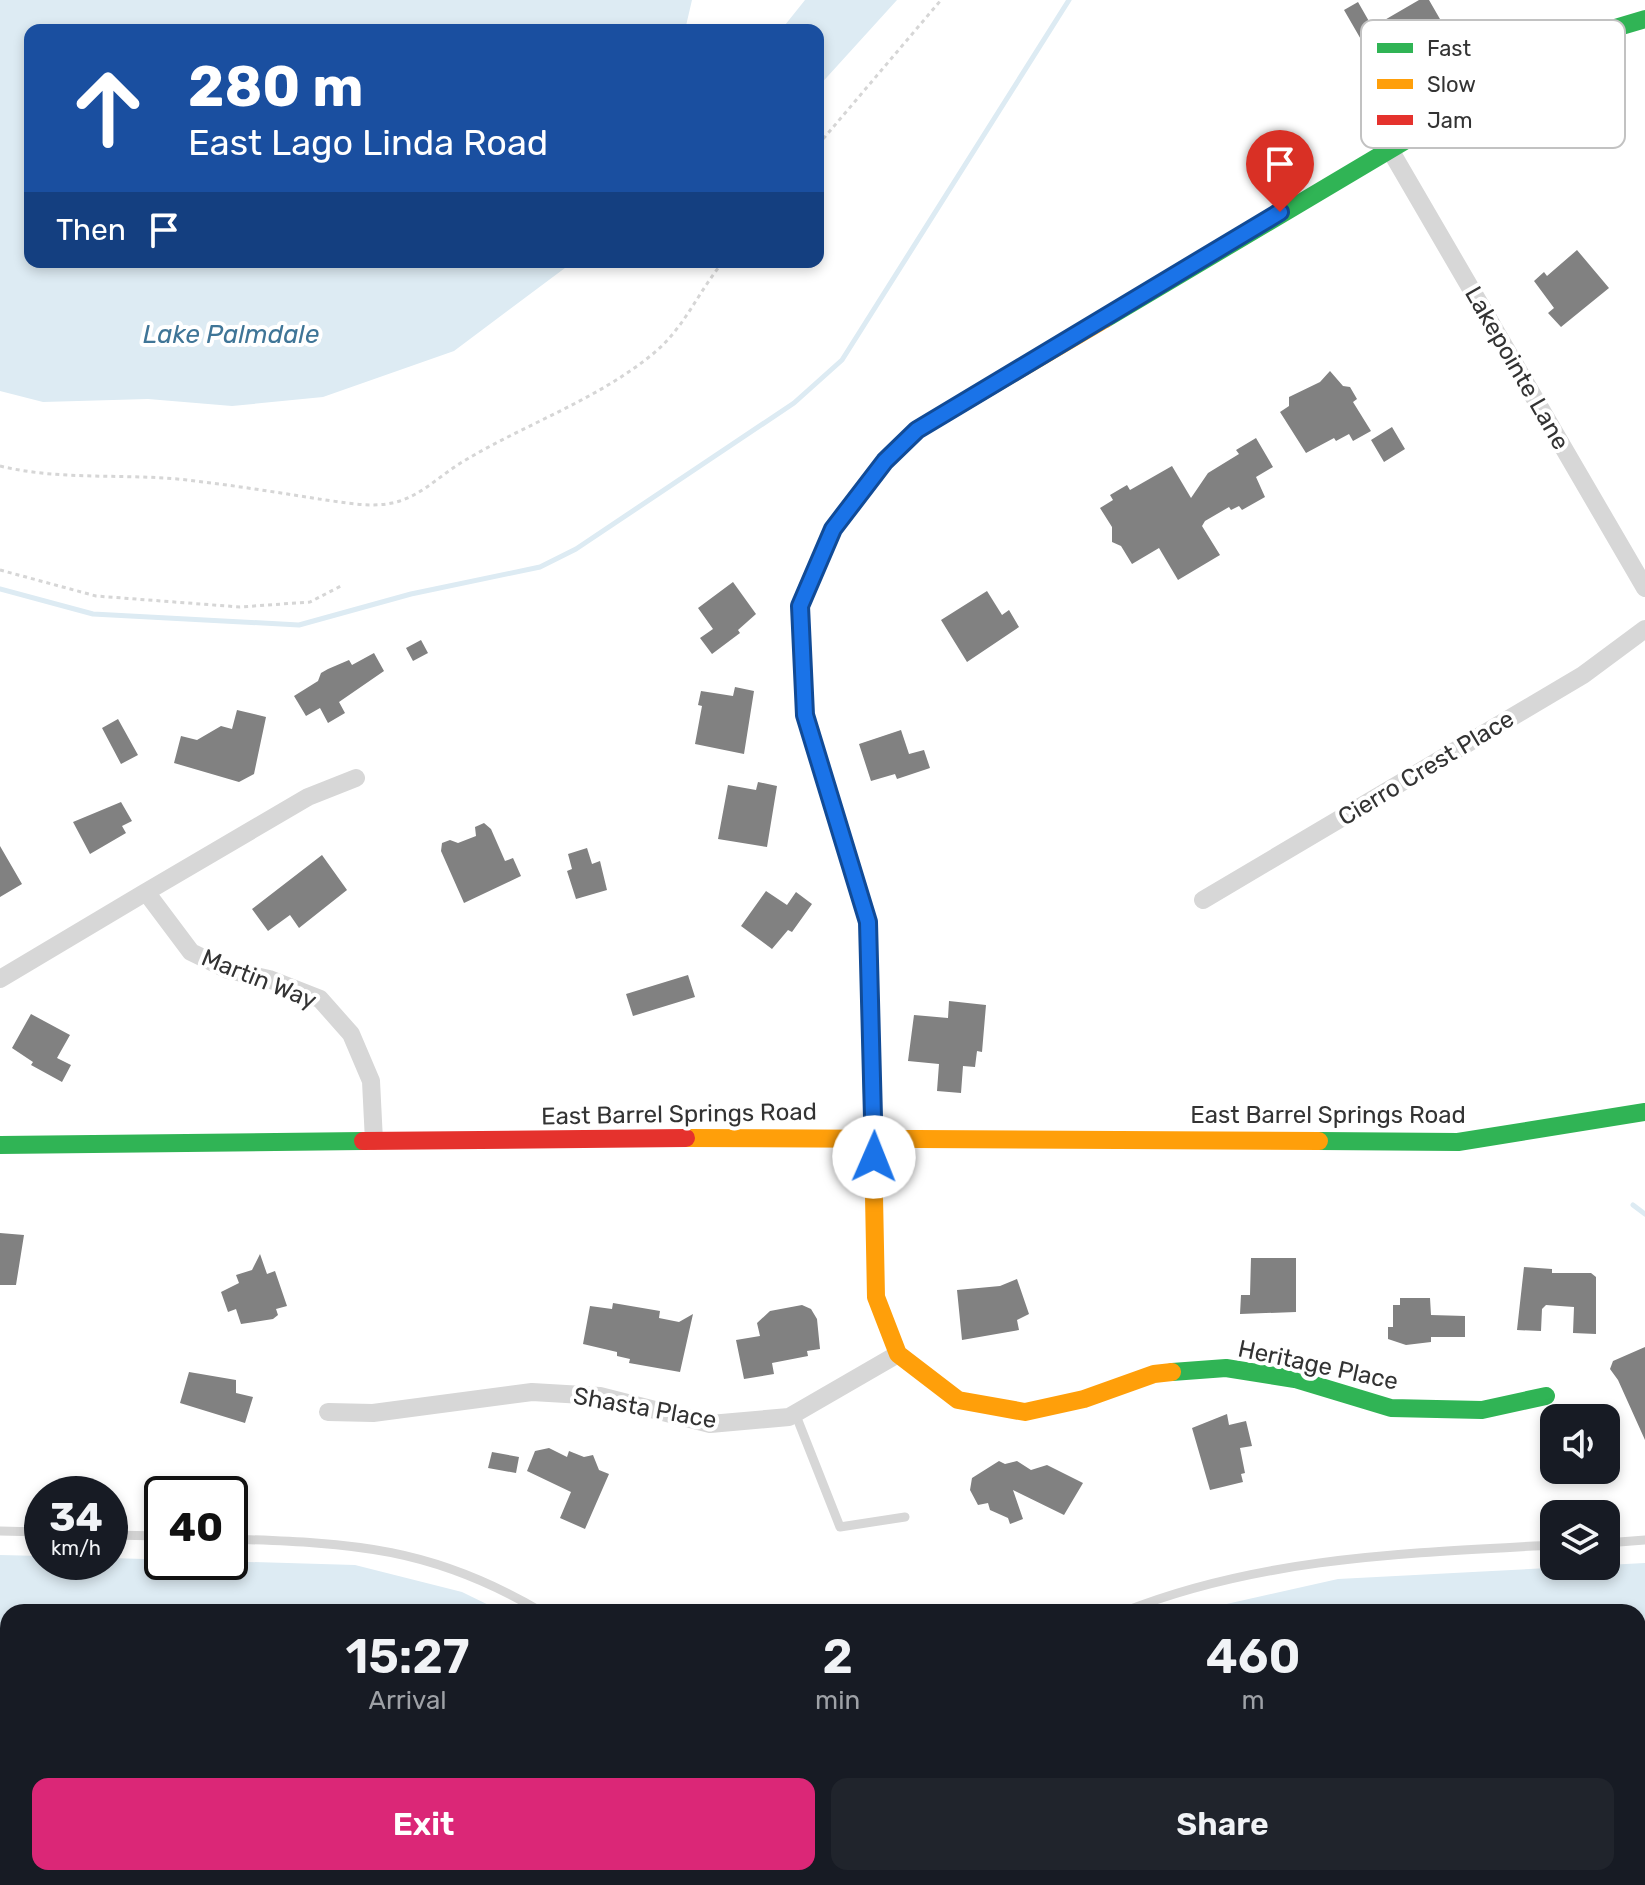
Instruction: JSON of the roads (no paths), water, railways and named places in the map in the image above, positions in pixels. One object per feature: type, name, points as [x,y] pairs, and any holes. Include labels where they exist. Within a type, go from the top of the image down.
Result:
[{"type":"street","points":[[1625,25],[1645,19]]},
{"type":"street","points":[[898,1354],[876,1297],[875,1136],[868,922],[805,715],[800,606],[833,529],[885,461],[917,430],[987,385],[1389,148]]},
{"type":"street","name":"Lakepointe Lane","points":[[1389,148],[1645,588]]},
{"type":"street","name":"Cierro Crest Place","points":[[1203,900],[1583,675],[1645,629]]},
{"type":"street","points":[[0,979],[308,797],[356,778]]},
{"type":"street","name":"Martin Way","points":[[146,892],[191,952],[228,970],[269,979],[320,999],[351,1034],[371,1081],[374,1141]]},
{"type":"street","name":"East Barrel Springs Road","points":[[0,1145],[875,1136],[1458,1142],[1645,1112]]},
{"type":"street","name":"Heritage Place","points":[[898,1354],[958,1400],[1025,1412],[1084,1399],[1154,1374],[1226,1368],[1295,1379],[1391,1408],[1482,1410],[1546,1396]]},
{"type":"street","name":"Shasta Place","points":[[328,1412],[373,1413],[532,1392],[600,1396],[710,1424],[789,1417],[898,1354]]},
{"type":"lane","points":[[795,1413],[840,1527],[905,1517]]},
{"type":"lane","points":[[0,1531],[24,1532]]},
{"type":"lane","points":[[248,1540],[314,1542],[412,1555],[502,1589],[528,1604]]},
{"type":"lane","points":[[1620,1542],[1645,1540]]},
{"type":"lane","points":[[1146,1604],[1206,1583],[1271,1569],[1398,1554],[1540,1546]]},
{"type":"water","name":"Lake Palmdale","points":[[0,0],[692,0],[686,24],[24,24],[24,268],[565,268],[454,351],[323,397],[232,406],[148,399],[43,402],[0,391]]},
{"type":"water","points":[[805,0],[897,0],[824,80],[824,24],[786,24]]},
{"type":"water","points":[[0,1555],[24,1556],[24,1580],[128,1580],[128,1559],[144,1559],[144,1580],[248,1580],[248,1562],[355,1565],[462,1592],[487,1604],[0,1604]]},
{"type":"water","points":[[1645,1563],[1645,1604],[1227,1604],[1338,1579],[1540,1568],[1540,1580],[1620,1580],[1620,1564]]},
{"type":"waterway","points":[[0,589],[93,614],[299,625],[411,594],[540,567],[576,549],[794,403],[842,360],[1069,0]]},
{"type":"waterway","points":[[1633,1205],[1645,1214]]}]
